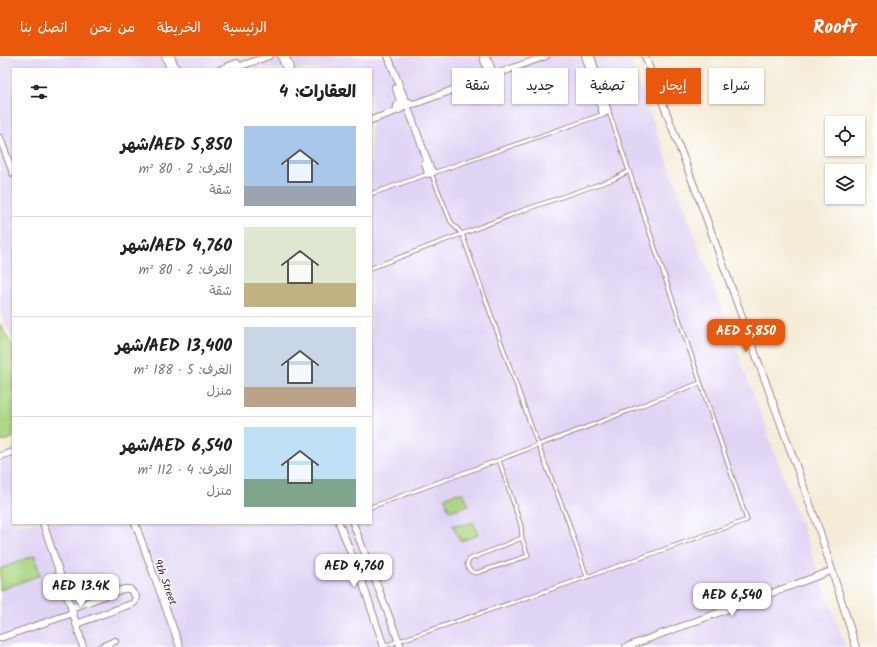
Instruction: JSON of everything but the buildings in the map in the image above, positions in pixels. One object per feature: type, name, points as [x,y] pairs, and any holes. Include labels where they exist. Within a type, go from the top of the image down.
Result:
[{"type":"street","points":[[165,56],[170,68]]},
{"type":"street","points":[[171,56],[176,68]]},
{"type":"street","points":[[224,68],[257,56]]},
{"type":"street","points":[[235,68],[269,56]]},
{"type":"street","points":[[281,56],[286,68]]},
{"type":"street","points":[[286,56],[290,68]]},
{"type":"street","points":[[384,56],[400,101],[403,105]]},
{"type":"street","points":[[388,56],[403,105],[425,165],[431,173]]},
{"type":"street","points":[[483,56],[488,68]]},
{"type":"street","points":[[486,56],[489,68]]},
{"type":"street","points":[[504,69],[539,56]]},
{"type":"street","points":[[504,70],[546,56]]},
{"type":"street","points":[[584,56],[606,113]]},
{"type":"street","points":[[591,56],[606,113]]},
{"type":"street","points":[[645,56],[707,220],[814,514],[856,647]]},
{"type":"street","points":[[372,118],[403,105],[417,103],[452,89]]},
{"type":"street","points":[[0,138],[12,170]]},
{"type":"street","points":[[0,456],[12,452]]},
{"type":"street","points":[[43,524],[83,647]]},
{"type":"street","name":"9th Street","points":[[134,524],[180,647]]},
{"type":"street","points":[[339,524],[361,578],[384,646]]},
{"type":"street","points":[[353,524],[400,644]]},
{"type":"street","points":[[626,647],[832,571]]},
{"type":"street","points":[[0,638],[124,588],[130,588],[136,597],[134,603],[76,624]]},
{"type":"street","points":[[101,647],[115,641]]},
{"type":"lane","points":[[372,194],[606,113],[628,171],[747,520],[400,644],[384,646]]},
{"type":"lane","points":[[372,268],[524,210],[614,179],[628,171]]},
{"type":"lane","points":[[431,173],[450,222],[462,234],[538,445],[568,521],[587,577]]},
{"type":"lane","points":[[372,507],[619,415],[700,383]]},
{"type":"lane","points":[[499,460],[521,526],[522,538],[528,556],[476,573],[471,572],[468,569],[467,563],[470,559],[522,538]]},
{"type":"shaded area","points":[[0,56],[629,56],[633,68],[576,68],[576,104],[638,104],[638,81],[846,647],[0,647],[0,459],[12,448],[12,524],[372,524],[372,68],[12,68],[12,340],[0,311]]},
{"type":"green space","points":[[0,324],[12,346],[12,438],[0,442]]},
{"type":"green space","points":[[463,493],[469,505],[449,511],[445,498],[453,494]]},
{"type":"green space","points":[[473,522],[477,536],[460,541],[453,525],[464,525]]},
{"type":"green space","points":[[35,555],[40,575],[0,590],[0,569]]}]
